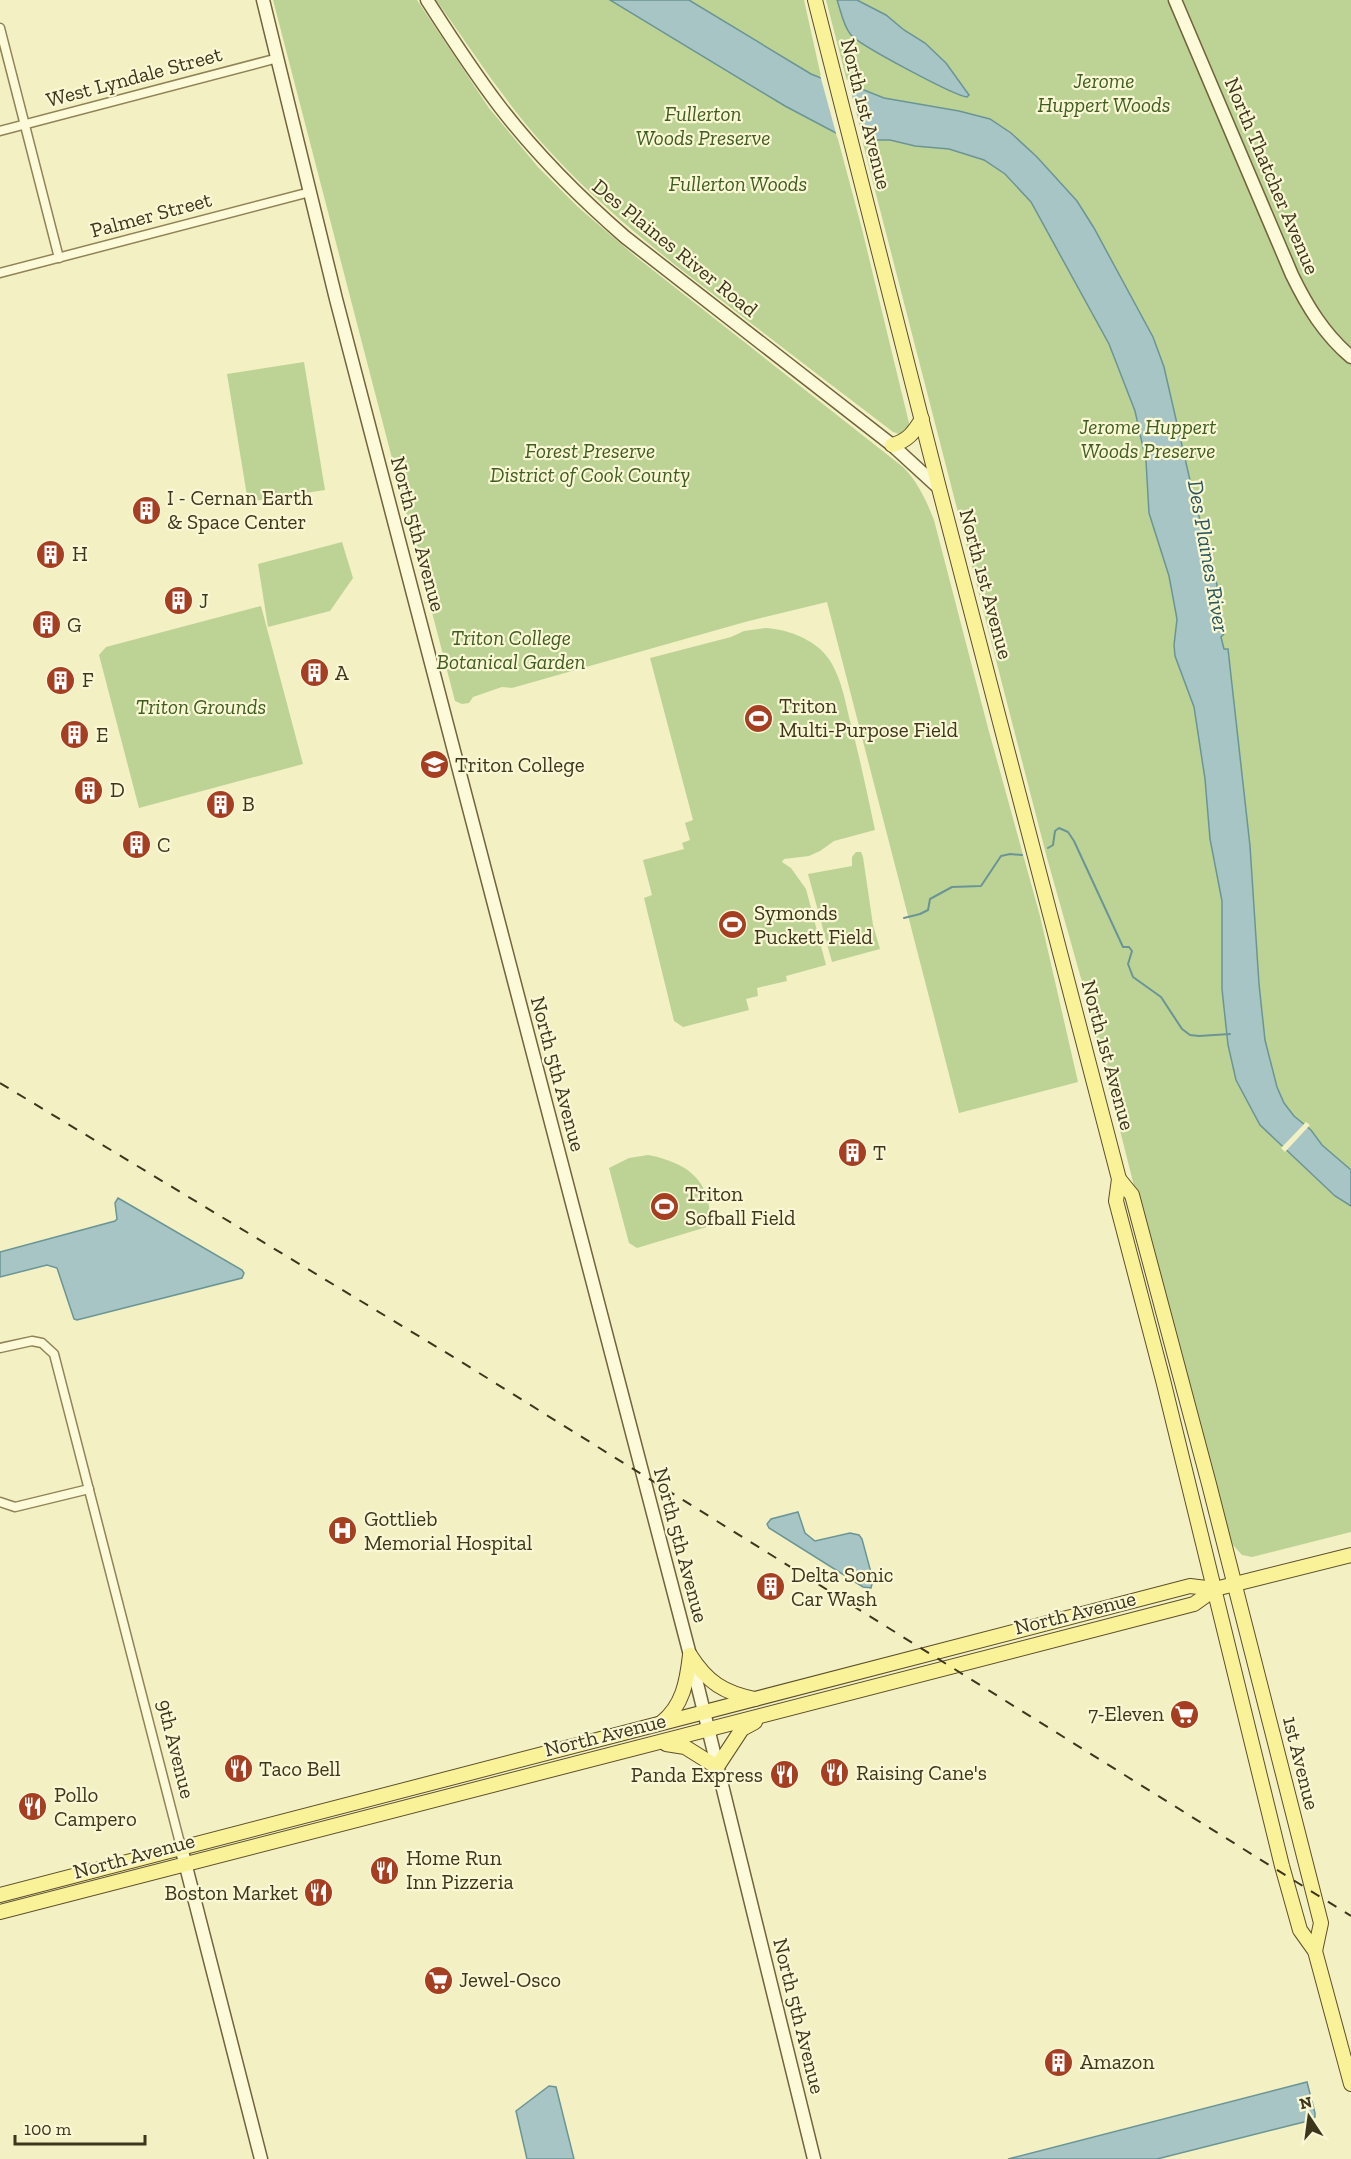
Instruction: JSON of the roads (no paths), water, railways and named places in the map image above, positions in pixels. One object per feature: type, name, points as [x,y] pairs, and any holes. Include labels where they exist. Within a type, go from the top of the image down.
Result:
[{"type":"main road","name":"North 1st Avenue","points":[[815,0],[1119,1179],[1116,1201],[1215,1589]]},
{"type":"main road","points":[[892,444],[904,441],[913,434],[922,419]]},
{"type":"main road","name":"North 1st Avenue","points":[[1119,1179],[1132,1195],[1235,1585]]},
{"type":"main road","name":"North Avenue","points":[[0,1895],[1190,1586],[1215,1589],[1351,1555]]},
{"type":"main road","name":"1st Avenue","points":[[1235,1585],[1321,1923],[1316,1951]]},
{"type":"main road","name":"North Avenue","points":[[0,1912],[1194,1604],[1215,1589]]},
{"type":"main road","name":"1st Avenue","points":[[1215,1589],[1300,1930],[1316,1951],[1351,2084]]},
{"type":"main road","points":[[690,1655],[700,1671],[720,1687],[756,1699]]},
{"type":"main road","points":[[659,1724],[673,1713],[679,1703],[687,1680],[690,1655]]},
{"type":"main road","points":[[654,1744],[673,1743],[685,1747],[717,1767],[742,1729],[776,1712]]},
{"type":"street","name":"North 5th Avenue","points":[[263,0],[336,299],[690,1655],[814,2159]]},
{"type":"street","name":"Des Plaines River Road","points":[[427,0],[505,114],[546,162],[597,213],[892,444],[939,488]]},
{"type":"street","name":"North Thatcher Avenue","points":[[1175,0],[1292,275],[1304,299],[1325,331],[1351,357]]},
{"type":"street","points":[[0,28],[59,258]]},
{"type":"street","name":"West Lyndale Street","points":[[0,131],[278,58]]},
{"type":"street","name":"Palmer Street","points":[[0,273],[310,192]]},
{"type":"street","name":"9th Avenue","points":[[0,1348],[32,1341],[42,1342],[54,1354],[261,2159]]},
{"type":"street","points":[[0,1502],[15,1507],[89,1488]]},
{"type":"water","name":"Des Plaines River","points":[[610,0],[689,0],[821,78],[849,84],[884,98],[959,111],[990,119],[1011,133],[1037,157],[1077,201],[1094,228],[1153,337],[1164,367],[1217,585],[1225,633],[1221,637],[1224,649],[1228,649],[1250,846],[1265,1040],[1277,1087],[1284,1103],[1294,1116],[1351,1170],[1351,1206],[1335,1196],[1260,1125],[1236,1080],[1228,1045],[1222,989],[1222,901],[1210,839],[1205,779],[1194,707],[1175,656],[1177,619],[1169,576],[1149,513],[1146,461],[1135,411],[1109,344],[1031,202],[1005,174],[984,160],[949,149],[915,146],[890,140],[863,140],[836,133],[785,106]]},
{"type":"water","points":[[837,0],[857,0],[886,15],[925,43],[946,63],[969,95],[967,97],[927,80],[888,59],[851,35]]},
{"type":"water","points":[[118,1198],[242,1270],[244,1273],[242,1278],[77,1320],[74,1319],[57,1268],[47,1265],[0,1277],[0,1252],[115,1221],[117,1219],[115,1203]]},
{"type":"water","points":[[798,1512],[805,1533],[815,1541],[850,1533],[859,1535],[873,1580],[871,1588],[863,1587],[769,1528],[767,1524],[771,1519]]},
{"type":"water","points":[[1307,2082],[1315,2113],[1315,2117],[1308,2121],[1157,2159],[1008,2159]]},
{"type":"water","points":[[549,2086],[556,2087],[574,2159],[527,2159],[516,2111]]},
{"type":"waterway","points":[[1048,848],[1053,845],[1055,831],[1059,828],[1068,832],[1123,947],[1129,947],[1132,951],[1128,964],[1133,977],[1161,997],[1182,1029],[1190,1035],[1199,1036],[1230,1034]]},
{"type":"waterway","points":[[904,918],[928,910],[930,899],[952,887],[981,886],[1001,856],[1022,855]]},
{"type":"railway","points":[[0,1083],[455,1358],[1351,1916]]},
{"type":"place","name":"I - Cernan Earth & Space Center","points":[[146,510]]},
{"type":"place","name":"H","points":[[51,554]]},
{"type":"place","name":"J","points":[[178,601]]},
{"type":"place","name":"G","points":[[46,625]]},
{"type":"place","name":"A","points":[[314,673]]},
{"type":"place","name":"F","points":[[61,680]]},
{"type":"place","name":"Triton Multi-Purpose Field","points":[[758,718]]},
{"type":"place","name":"E","points":[[75,735]]},
{"type":"place","name":"Triton College","points":[[434,765]]},
{"type":"place","name":"D","points":[[89,790]]},
{"type":"place","name":"B","points":[[221,804]]},
{"type":"place","name":"C","points":[[136,845]]},
{"type":"place","name":"Symonds Puckett Field","points":[[733,925]]},
{"type":"place","name":"T","points":[[852,1153]]},
{"type":"place","name":"Triton Sofball Field","points":[[664,1206]]},
{"type":"place","name":"Gottlieb Memorial Hospital","points":[[343,1531]]},
{"type":"place","name":"Delta Sonic Car Wash","points":[[770,1587]]},
{"type":"place","name":"7-Eleven","points":[[1185,1714]]},
{"type":"place","name":"Taco Bell","points":[[238,1769]]},
{"type":"place","name":"Raising Cane's","points":[[835,1773]]},
{"type":"place","name":"Panda Express","points":[[784,1775]]},
{"type":"place","name":"Pollo Campero","points":[[33,1807]]},
{"type":"place","name":"Home Run Inn Pizzeria","points":[[385,1870]]},
{"type":"place","name":"Boston Market","points":[[319,1893]]},
{"type":"place","name":"Jewel-Osco","points":[[438,1980]]},
{"type":"place","name":"Amazon","points":[[1059,2062]]},
{"type":"park label","name":"Jerome Huppert Woods","points":[[1104,93]]},
{"type":"park label","name":"Fullerton Woods Preserve","points":[[703,126]]},
{"type":"park label","name":"Fullerton Woods","points":[[738,184]]},
{"type":"park label","name":"Jerome Huppert Woods Preserve","points":[[1148,439]]},
{"type":"park label","name":"Forest Preserve District of Cook County","points":[[590,463]]},
{"type":"park label","name":"Triton College Botanical Garden","points":[[511,650]]},
{"type":"park label","name":"Triton Grounds","points":[[201,707]]}]
